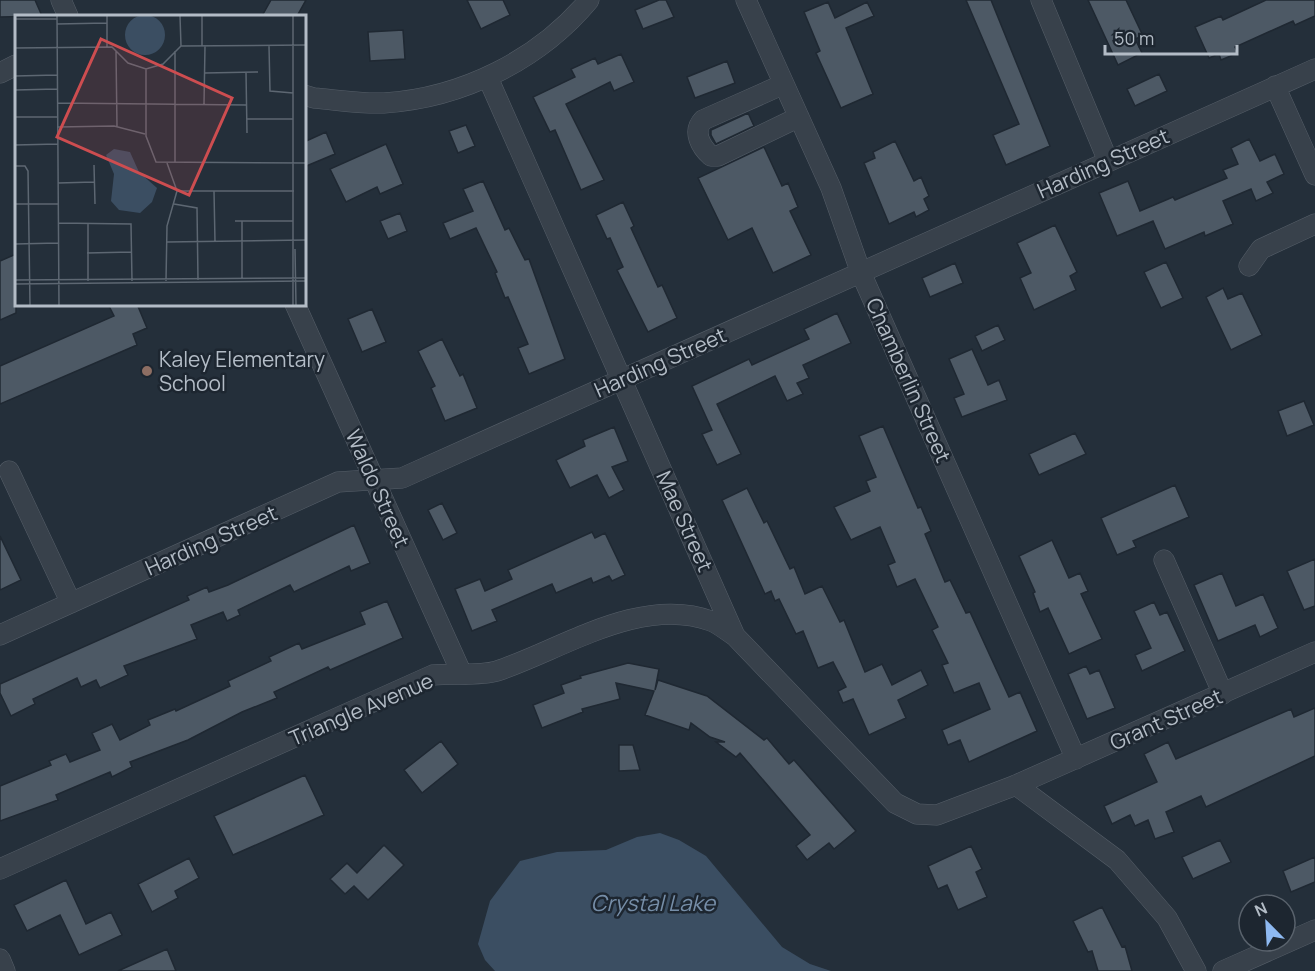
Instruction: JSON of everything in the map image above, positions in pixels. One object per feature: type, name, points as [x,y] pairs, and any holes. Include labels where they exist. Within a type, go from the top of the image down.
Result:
[{"type":"street","points":[[61,0],[68,15]]},
{"type":"street","points":[[306,96],[383,103],[441,94],[488,78],[534,51],[589,0]]},
{"type":"street","name":"Chamberlin Street","points":[[746,0],[831,188],[861,273],[1076,759]]},
{"type":"street","points":[[1041,0],[1108,161]]},
{"type":"street","points":[[0,73],[15,66]]},
{"type":"street","name":"Harding Street","points":[[0,635],[338,482],[402,478],[1315,69]]},
{"type":"street","name":"Mae Street","points":[[488,78],[735,636],[895,803],[917,814],[937,815],[1016,785]]},
{"type":"street","points":[[784,84],[703,120],[698,126],[697,133],[704,150],[711,156],[718,156],[799,117]]},
{"type":"street","points":[[1275,86],[1315,175]]},
{"type":"street","points":[[1249,266],[1261,249],[1315,224]]},
{"type":"street","name":"Waldo Street","points":[[296,306],[461,672]]},
{"type":"street","points":[[9,471],[71,603]]},
{"type":"street","points":[[1164,560],[1223,694]]},
{"type":"street","name":"Triangle Avenue","points":[[0,870],[433,675],[495,672],[615,622],[660,616],[688,616],[712,621],[735,636]]},
{"type":"street","name":"Grant Street","points":[[1016,785],[1315,652]]},
{"type":"street","points":[[1016,785],[1117,860],[1167,918],[1196,971]]},
{"type":"street","points":[[1223,971],[1315,930]]},
{"type":"street","points":[[0,959],[5,971]]},
{"type":"water","name":"Crystal Lake","points":[[660,833],[679,840],[706,856],[782,947],[810,964],[831,971],[495,971],[485,960],[478,944],[490,901],[520,861],[557,852],[606,850],[637,837]]},
{"type":"building","points":[[0,0],[35,0],[42,15],[15,15],[0,17]]},
{"type":"building","points":[[271,0],[306,0],[298,15],[263,15]]},
{"type":"building","points":[[467,0],[503,0],[510,15],[481,29]]},
{"type":"building","points":[[659,0],[666,0],[674,17],[643,29],[635,10]]},
{"type":"building","points":[[966,0],[991,0],[1050,146],[1006,165],[993,135],[1019,124]]},
{"type":"building","points":[[1088,0],[1126,0],[1143,36],[1135,39],[1142,53],[1118,65]]},
{"type":"building","points":[[1266,0],[1315,0],[1315,16],[1295,25],[1293,21],[1235,47],[1238,53],[1221,60],[1219,54],[1209,58],[1195,27],[1221,16],[1223,20]]},
{"type":"building","points":[[828,2],[835,18],[867,2],[874,16],[846,28],[873,94],[841,108],[816,53],[820,51],[804,12]]},
{"type":"building","points":[[403,30],[405,59],[370,61],[368,32]]},
{"type":"building","points":[[621,54],[634,82],[614,91],[610,82],[566,104],[604,180],[581,190],[555,130],[550,132],[533,97],[575,77],[571,69],[595,58],[598,64]]},
{"type":"building","points":[[727,61],[735,83],[695,98],[687,77]]},
{"type":"building","points":[[1159,74],[1167,91],[1135,106],[1127,89]]},
{"type":"building","points":[[748,113],[754,126],[716,144],[711,130]]},
{"type":"building","points":[[466,125],[475,146],[458,153],[449,131]]},
{"type":"building","points":[[326,132],[335,154],[306,166],[306,141]]},
{"type":"building","points":[[1249,139],[1260,161],[1275,154],[1284,174],[1267,182],[1273,193],[1256,201],[1251,189],[1223,201],[1233,224],[1205,236],[1204,232],[1165,249],[1153,221],[1117,236],[1099,193],[1128,181],[1140,211],[1173,197],[1175,200],[1227,178],[1223,170],[1238,164],[1231,148]]},
{"type":"building","points":[[895,141],[914,181],[921,177],[929,196],[924,199],[929,210],[916,217],[914,212],[889,224],[864,163],[875,158],[873,152]]},
{"type":"building","points":[[386,144],[403,184],[380,194],[377,187],[346,202],[330,169]]},
{"type":"building","points":[[764,147],[782,186],[788,183],[798,207],[790,211],[811,255],[773,273],[752,228],[728,240],[698,178]]},
{"type":"building","points":[[483,181],[505,230],[509,228],[525,260],[529,259],[565,359],[529,374],[518,348],[528,344],[508,297],[505,298],[495,273],[497,272],[476,228],[450,239],[443,223],[473,211],[463,189]]},
{"type":"building","points":[[623,202],[634,226],[631,228],[658,287],[662,285],[677,318],[648,332],[617,270],[623,267],[610,238],[607,239],[596,215]]},
{"type":"building","points":[[400,213],[407,231],[388,239],[380,221]]},
{"type":"building","points":[[1055,225],[1077,272],[1070,276],[1076,290],[1034,310],[1020,278],[1031,273],[1017,243]]},
{"type":"building","points":[[15,254],[16,313],[0,320],[0,261]]},
{"type":"building","points":[[1166,262],[1183,298],[1161,308],[1144,272]]},
{"type":"building","points":[[955,263],[963,283],[930,297],[922,278]]},
{"type":"building","points":[[1223,288],[1228,299],[1242,293],[1262,335],[1231,350],[1206,297]]},
{"type":"building","points":[[109,306],[138,306],[147,328],[133,334],[137,345],[0,404],[0,366],[114,316]]},
{"type":"building","points":[[372,309],[386,342],[362,352],[348,319]]},
{"type":"building","points":[[837,313],[851,343],[803,365],[809,378],[797,383],[803,394],[787,401],[775,376],[717,404],[741,454],[717,465],[702,434],[712,430],[692,386],[749,359],[752,365],[809,339],[804,329]]},
{"type":"building","points":[[998,325],[1005,340],[982,351],[975,336]]},
{"type":"building","points":[[442,339],[460,376],[463,374],[477,408],[445,421],[431,388],[435,386],[418,351]]},
{"type":"building","points":[[972,349],[988,385],[999,380],[1007,400],[962,417],[954,398],[964,394],[949,359]]},
{"type":"building","points":[[1304,401],[1314,425],[1287,436],[1278,411]]},
{"type":"building","points":[[883,426],[918,508],[921,507],[931,531],[925,534],[945,582],[950,580],[966,613],[970,612],[1009,697],[1020,692],[1037,731],[969,762],[960,740],[948,745],[942,730],[990,709],[979,683],[954,693],[942,665],[948,663],[932,630],[938,627],[915,579],[897,587],[888,565],[895,562],[880,527],[851,540],[834,507],[870,491],[866,481],[876,477],[859,436]]},
{"type":"building","points":[[614,427],[628,461],[612,467],[624,490],[609,498],[597,475],[570,488],[556,460],[585,446],[583,440]]},
{"type":"building","points":[[1075,433],[1086,454],[1039,475],[1029,454]]},
{"type":"building","points":[[1175,485],[1189,517],[1133,541],[1136,547],[1117,555],[1101,518]]},
{"type":"building","points":[[747,488],[764,523],[767,521],[790,569],[794,567],[805,594],[822,586],[840,622],[844,620],[865,672],[882,664],[892,685],[921,670],[928,685],[898,700],[906,718],[869,735],[853,699],[843,703],[838,691],[846,687],[833,662],[818,668],[803,631],[796,634],[779,599],[775,601],[771,591],[765,594],[722,500]]},
{"type":"building","points":[[442,503],[457,533],[443,540],[428,510]]},
{"type":"building","points":[[354,525],[370,563],[351,571],[349,566],[294,592],[290,585],[238,610],[240,615],[227,621],[223,612],[191,625],[197,639],[124,666],[128,675],[100,688],[96,680],[81,687],[77,678],[33,699],[35,704],[11,716],[0,693],[0,684],[189,600],[187,596],[207,587],[209,592],[228,585]]},
{"type":"building","points":[[592,532],[595,538],[605,533],[625,575],[612,581],[609,576],[593,583],[591,578],[556,593],[552,584],[492,610],[497,621],[472,631],[455,589],[480,579],[485,591],[512,579],[508,570]]},
{"type":"building","points":[[0,536],[21,580],[0,590]]},
{"type":"building","points":[[1052,540],[1069,578],[1080,573],[1088,591],[1081,594],[1102,639],[1069,654],[1048,608],[1040,612],[1033,593],[1035,592],[1019,556]]},
{"type":"building","points":[[1315,559],[1315,606],[1304,610],[1287,571]]},
{"type":"building","points":[[1222,573],[1236,606],[1263,594],[1278,628],[1260,637],[1255,625],[1218,641],[1194,585]]},
{"type":"building","points":[[387,601],[403,638],[330,670],[328,667],[274,692],[277,698],[242,712],[188,740],[130,762],[132,767],[112,777],[110,772],[56,795],[58,800],[0,821],[0,786],[51,765],[49,761],[66,754],[70,762],[100,750],[92,733],[112,724],[120,740],[150,725],[148,720],[175,709],[176,711],[230,686],[228,681],[271,661],[269,657],[299,643],[302,649],[365,624],[360,612]]},
{"type":"building","points":[[1154,602],[1160,615],[1167,612],[1185,651],[1142,671],[1135,655],[1151,648],[1134,611]]},
{"type":"building","points":[[628,663],[659,669],[655,690],[658,680],[707,696],[764,740],[767,738],[789,764],[794,760],[856,831],[834,849],[829,843],[807,860],[796,846],[810,835],[740,753],[736,757],[716,742],[725,742],[710,737],[691,723],[689,730],[645,715],[654,691],[616,683],[620,699],[582,709],[583,712],[542,728],[533,705],[564,693],[561,685],[581,678],[580,676]]},
{"type":"building","points":[[1086,666],[1090,674],[1099,670],[1115,708],[1087,719],[1068,674]]},
{"type":"building","points":[[1315,708],[1315,756],[1206,807],[1201,796],[1166,812],[1174,832],[1155,839],[1148,820],[1135,826],[1130,815],[1112,824],[1104,806],[1157,782],[1144,754],[1168,742],[1176,759],[1291,709],[1294,717]]},
{"type":"building","points":[[441,741],[458,764],[422,793],[404,770]]},
{"type":"building","points":[[619,745],[633,745],[640,770],[619,771]]},
{"type":"building","points":[[305,775],[324,815],[233,855],[214,816]]},
{"type":"building","points":[[1220,840],[1231,862],[1193,879],[1182,857]]},
{"type":"building","points":[[384,845],[404,865],[368,900],[354,886],[345,894],[330,879],[347,863],[357,873]]},
{"type":"building","points":[[971,846],[982,869],[976,872],[987,897],[958,910],[947,885],[938,889],[928,866]]},
{"type":"building","points":[[1315,857],[1315,882],[1291,892],[1283,871]]},
{"type":"building","points":[[189,858],[199,878],[175,891],[178,898],[152,912],[138,884]]},
{"type":"building","points":[[66,880],[86,924],[111,912],[122,935],[79,955],[60,915],[27,931],[14,905]]},
{"type":"building","points":[[1102,907],[1122,947],[1125,946],[1132,971],[1098,971],[1092,951],[1088,952],[1073,921]]},
{"type":"building","points":[[167,949],[176,971],[118,971]]},
{"type":"place","name":"Kaley Elementary School","points":[[147,371]]}]
